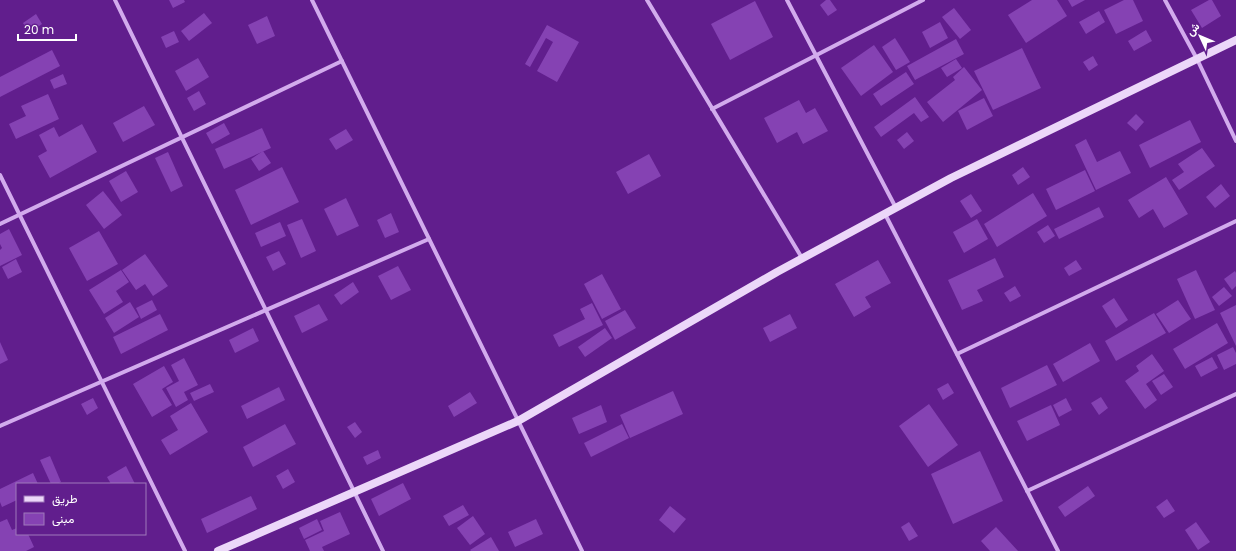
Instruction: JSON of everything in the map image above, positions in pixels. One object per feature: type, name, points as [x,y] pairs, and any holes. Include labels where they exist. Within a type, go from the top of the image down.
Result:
[{"type":"street","points":[[115,0],[382,551]]},
{"type":"street","points":[[312,0],[582,551]]},
{"type":"street","points":[[647,0],[802,259]]},
{"type":"street","points":[[787,0],[896,208]]},
{"type":"street","points":[[712,109],[815,54],[923,0]]},
{"type":"street","points":[[1165,0],[1197,59],[1236,141]]},
{"type":"street","points":[[218,551],[518,421],[802,259],[951,178],[1236,40]]},
{"type":"street","points":[[0,224],[342,61]]},
{"type":"street","points":[[0,175],[185,551]]},
{"type":"street","points":[[885,214],[1058,551]]},
{"type":"street","points":[[957,354],[1236,221]]},
{"type":"street","points":[[0,426],[429,238]]},
{"type":"street","points":[[1027,491],[1236,394]]},
{"type":"building","points":[[169,0],[184,0],[185,2],[173,8]]},
{"type":"building","points":[[826,0],[830,0],[837,10],[828,16],[820,5]]},
{"type":"building","points":[[1032,0],[1057,0],[1067,16],[1026,43],[1008,15]]},
{"type":"building","points":[[1068,0],[1085,0],[1072,7]]},
{"type":"building","points":[[1124,0],[1133,0],[1143,21],[1116,34],[1104,10]]},
{"type":"building","points":[[1209,0],[1212,0],[1221,16],[1202,28],[1191,10]]},
{"type":"building","points":[[755,1],[773,37],[730,60],[711,24]]},
{"type":"building","points":[[954,8],[971,30],[960,39],[942,17]]},
{"type":"building","points":[[1099,11],[1105,22],[1086,34],[1079,22]]},
{"type":"building","points":[[204,13],[212,23],[189,41],[181,31]]},
{"type":"building","points":[[36,14],[42,24],[29,33],[23,23]]},
{"type":"building","points":[[267,16],[275,36],[257,44],[248,25]]},
{"type":"building","points":[[940,22],[948,38],[930,48],[922,32]]},
{"type":"building","points":[[547,25],[579,42],[557,82],[537,71],[553,42],[546,38],[530,67],[525,64]]},
{"type":"building","points":[[1146,30],[1152,41],[1134,51],[1128,41]]},
{"type":"building","points":[[174,31],[179,42],[166,48],[161,37]]},
{"type":"building","points":[[895,38],[910,62],[896,70],[882,47]]},
{"type":"building","points":[[956,39],[964,54],[915,80],[907,66]]},
{"type":"building","points":[[874,45],[893,72],[861,96],[841,68]]},
{"type":"building","points":[[1022,48],[1041,88],[993,110],[974,71]]},
{"type":"building","points":[[52,50],[60,66],[0,97],[0,77]]},
{"type":"building","points":[[1093,56],[1098,65],[1089,71],[1083,62]]},
{"type":"building","points":[[198,58],[209,77],[186,91],[175,71]]},
{"type":"building","points":[[956,59],[962,68],[947,77],[941,68]]},
{"type":"building","points":[[964,67],[982,90],[943,122],[927,102],[955,80],[953,77]]},
{"type":"building","points":[[906,72],[914,84],[881,106],[873,94]]},
{"type":"building","points":[[63,74],[67,84],[54,89],[50,80]]},
{"type":"building","points":[[199,91],[206,104],[194,111],[187,98]]},
{"type":"building","points":[[48,94],[59,119],[16,139],[9,124],[26,116],[21,106]]},
{"type":"building","points":[[915,97],[929,117],[921,122],[914,113],[881,137],[874,127]]},
{"type":"building","points":[[984,98],[993,116],[967,130],[958,111]]},
{"type":"building","points":[[799,100],[806,113],[815,108],[828,131],[803,144],[797,132],[777,143],[764,118]]},
{"type":"building","points":[[144,106],[155,125],[123,142],[113,123]]},
{"type":"building","points":[[1136,114],[1144,122],[1136,131],[1127,123]]},
{"type":"building","points":[[1190,120],[1201,142],[1150,168],[1139,145]]},
{"type":"building","points":[[224,123],[230,134],[212,144],[206,133]]},
{"type":"building","points":[[82,124],[97,152],[50,178],[38,156],[47,151],[39,135],[54,127],[59,137]]},
{"type":"building","points":[[262,128],[271,148],[224,169],[215,149]]},
{"type":"building","points":[[346,129],[353,140],[336,150],[329,139]]},
{"type":"building","points":[[907,132],[914,141],[904,149],[897,140]]},
{"type":"building","points":[[1086,139],[1097,162],[1120,151],[1131,173],[1096,190],[1075,145]]},
{"type":"building","points":[[1202,148],[1215,166],[1179,190],[1172,180],[1184,172],[1178,164]]},
{"type":"building","points":[[263,151],[271,163],[259,171],[251,159]]},
{"type":"building","points":[[168,152],[183,186],[171,192],[155,158]]},
{"type":"building","points":[[649,154],[661,176],[628,194],[616,172]]},
{"type":"building","points":[[282,167],[299,202],[251,225],[235,190]]},
{"type":"building","points":[[1023,167],[1030,177],[1018,185],[1012,175]]},
{"type":"building","points":[[1085,170],[1095,191],[1056,210],[1046,189]]},
{"type":"building","points":[[126,171],[138,192],[121,202],[109,181]]},
{"type":"building","points":[[1166,177],[1188,214],[1164,228],[1153,209],[1139,218],[1128,200]]},
{"type":"building","points":[[1221,184],[1230,196],[1215,208],[1206,197]]},
{"type":"building","points":[[103,191],[122,215],[104,229],[86,205]]},
{"type":"building","points":[[1033,193],[1047,216],[997,247],[984,224]]},
{"type":"building","points":[[971,194],[982,211],[971,218],[960,201]]},
{"type":"building","points":[[346,198],[359,226],[337,236],[324,209]]},
{"type":"building","points":[[1099,207],[1104,217],[1059,239],[1054,229]]},
{"type":"building","points":[[391,213],[399,232],[385,238],[377,220]]},
{"type":"building","points":[[302,219],[316,251],[301,258],[287,225]]},
{"type":"building","points":[[977,219],[988,239],[964,253],[953,232]]},
{"type":"building","points":[[280,222],[286,236],[261,247],[255,233]]},
{"type":"building","points":[[1048,225],[1055,236],[1044,243],[1037,232]]},
{"type":"building","points":[[9,229],[22,255],[0,266],[0,250],[2,248],[0,244],[0,234]]},
{"type":"building","points":[[99,231],[118,264],[87,281],[69,248]]},
{"type":"building","points":[[279,251],[286,264],[273,271],[266,257]]},
{"type":"building","points":[[145,254],[168,286],[153,296],[145,284],[136,290],[122,270]]},
{"type":"building","points":[[995,258],[1004,277],[977,290],[983,301],[962,310],[948,280]]},
{"type":"building","points":[[16,259],[22,272],[8,279],[2,267]]},
{"type":"building","points":[[878,260],[891,283],[865,297],[871,307],[854,317],[835,284]]},
{"type":"building","points":[[1076,260],[1082,269],[1069,276],[1064,268]]},
{"type":"building","points":[[398,266],[411,290],[391,300],[378,276]]},
{"type":"building","points":[[121,270],[129,282],[116,291],[123,302],[104,314],[89,290]]},
{"type":"building","points":[[1196,270],[1215,310],[1195,319],[1177,279]]},
{"type":"building","points":[[1235,271],[1236,286],[1232,290],[1224,279]]},
{"type":"building","points":[[602,274],[621,309],[602,319],[584,284]]},
{"type":"building","points":[[353,282],[359,292],[341,305],[334,295]]},
{"type":"building","points":[[1015,286],[1021,296],[1010,302],[1004,293]]},
{"type":"building","points":[[1224,287],[1232,296],[1219,306],[1212,297]]},
{"type":"building","points":[[1114,298],[1128,320],[1116,328],[1102,306]]},
{"type":"building","points":[[152,300],[157,310],[141,319],[136,308]]},
{"type":"building","points":[[1178,300],[1191,319],[1169,333],[1156,314]]},
{"type":"building","points":[[130,302],[139,317],[114,333],[105,318]]},
{"type":"building","points":[[592,303],[603,325],[559,347],[553,335],[585,319],[580,309]]},
{"type":"building","points":[[319,304],[328,320],[302,333],[294,316]]},
{"type":"building","points":[[1236,305],[1236,346],[1220,313]]},
{"type":"building","points":[[625,310],[636,328],[615,340],[605,321]]},
{"type":"building","points":[[1154,313],[1166,333],[1116,361],[1105,341]]},
{"type":"building","points":[[160,314],[168,330],[121,354],[113,337]]},
{"type":"building","points":[[790,314],[797,328],[770,342],[763,328]]},
{"type":"building","points":[[1217,323],[1228,343],[1185,369],[1173,349]]},
{"type":"building","points":[[253,328],[259,341],[235,353],[229,340]]},
{"type":"building","points":[[605,328],[612,338],[585,357],[578,347]]},
{"type":"building","points":[[0,342],[8,360],[0,364]]},
{"type":"building","points":[[1090,343],[1100,361],[1063,382],[1053,364]]},
{"type":"building","points":[[1233,347],[1236,353],[1236,364],[1224,370],[1217,355]]},
{"type":"building","points":[[1152,354],[1164,371],[1146,384],[1157,400],[1145,409],[1125,381],[1139,371],[1136,366]]},
{"type":"building","points":[[1212,357],[1218,368],[1201,377],[1195,366]]},
{"type":"building","points":[[184,358],[198,385],[184,392],[188,400],[176,407],[166,388],[179,381],[171,365]]},
{"type":"building","points":[[1047,365],[1057,385],[1010,408],[1001,388]]},
{"type":"building","points":[[164,366],[173,382],[162,389],[172,405],[152,417],[133,384]]},
{"type":"building","points":[[1164,374],[1173,387],[1161,395],[1152,381]]},
{"type":"building","points":[[948,383],[954,393],[943,400],[937,389]]},
{"type":"building","points":[[210,384],[214,392],[194,401],[190,393]]},
{"type":"building","points":[[279,387],[285,400],[247,419],[241,406]]},
{"type":"building","points":[[673,391],[683,414],[630,438],[620,415]]},
{"type":"building","points":[[470,392],[477,403],[454,417],[448,406]]},
{"type":"building","points":[[1101,397],[1108,408],[1099,415],[1091,403]]},
{"type":"building","points":[[93,398],[98,408],[87,415],[81,404]]},
{"type":"building","points":[[1066,398],[1072,410],[1059,417],[1053,405]]},
{"type":"building","points":[[191,403],[208,432],[170,455],[161,440],[178,430],[170,416]]},
{"type":"building","points":[[929,404],[958,445],[928,467],[899,426]]},
{"type":"building","points":[[601,405],[607,422],[579,434],[572,418]]},
{"type":"building","points":[[1051,405],[1060,425],[1027,441],[1017,421]]},
{"type":"building","points":[[355,422],[362,432],[355,438],[347,427]]},
{"type":"building","points":[[285,424],[296,444],[253,467],[243,447]]},
{"type":"building","points":[[622,424],[629,438],[591,457],[584,443]]},
{"type":"building","points":[[378,450],[381,458],[367,465],[363,457]]},
{"type":"building","points":[[980,451],[1003,501],[953,524],[931,474]]},
{"type":"building","points":[[50,456],[61,482],[51,483],[40,460]]},
{"type":"building","points":[[126,466],[134,483],[110,483],[107,477]]},
{"type":"building","points":[[288,469],[295,482],[283,489],[276,476]]},
{"type":"building","points":[[33,473],[38,483],[16,483],[16,500],[2,507],[0,502],[0,489]]},
{"type":"building","points":[[403,483],[411,499],[379,516],[371,499]]},
{"type":"building","points":[[1088,486],[1095,496],[1065,517],[1058,507]]},
{"type":"building","points":[[251,496],[257,509],[207,533],[201,519]]},
{"type":"building","points":[[1167,499],[1175,511],[1164,518],[1156,507]]},
{"type":"building","points":[[463,505],[469,515],[449,526],[443,516]]},
{"type":"building","points":[[670,506],[686,519],[674,533],[659,520]]},
{"type":"building","points":[[340,512],[350,534],[322,547],[324,551],[310,551],[305,540],[324,531],[320,521]]},
{"type":"building","points":[[473,516],[485,534],[470,545],[457,528]]},
{"type":"building","points":[[7,519],[12,530],[16,528],[16,535],[28,535],[34,547],[26,551],[0,551],[0,522]]},
{"type":"building","points":[[317,519],[322,530],[304,539],[299,528]]},
{"type":"building","points":[[536,519],[543,534],[515,547],[508,532]]},
{"type":"building","points":[[909,522],[918,536],[909,541],[901,527]]},
{"type":"building","points":[[1196,522],[1210,542],[1198,550],[1185,530]]},
{"type":"building","points":[[996,527],[1018,551],[990,551],[981,541]]},
{"type":"building","points":[[491,537],[499,551],[470,550]]}]
